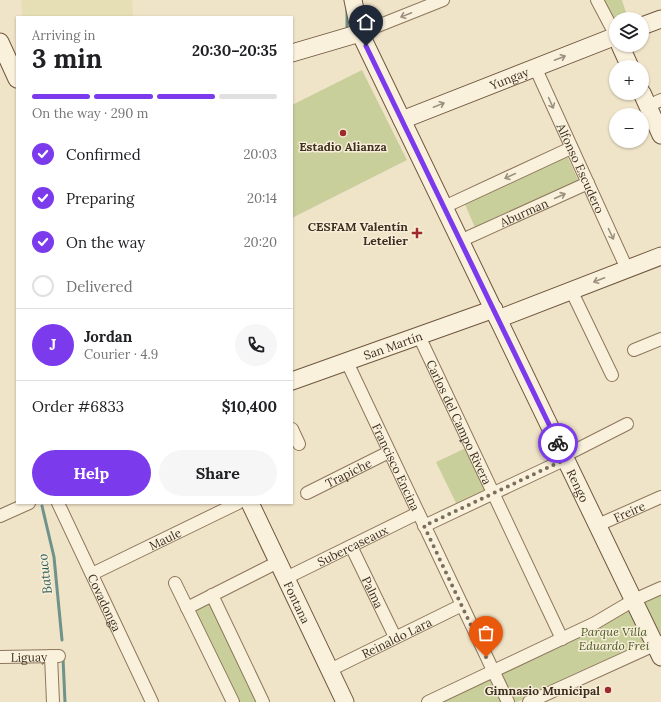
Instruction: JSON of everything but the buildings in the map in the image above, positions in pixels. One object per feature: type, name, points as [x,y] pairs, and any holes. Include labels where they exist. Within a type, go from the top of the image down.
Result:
[{"type":"main road","name":"Rengo","points":[[353,0],[360,33],[634,600],[659,648]]},
{"type":"main road","points":[[649,23],[661,19]]},
{"type":"main road","points":[[293,53],[360,33]]},
{"type":"main road","name":"Yungay","points":[[402,120],[609,39]]},
{"type":"main road","points":[[0,42],[16,77]]},
{"type":"main road","points":[[650,100],[661,135]]},
{"type":"main road","name":"San Martín","points":[[293,381],[419,336],[496,314],[571,290],[661,256]]},
{"type":"main road","name":"Fontana","points":[[250,504],[345,702]]},
{"type":"street","points":[[360,33],[443,0]]},
{"type":"street","points":[[597,0],[609,23]]},
{"type":"street","name":"Alfonso Escudero","points":[[535,67],[628,269]]},
{"type":"street","points":[[444,207],[571,148]]},
{"type":"street","name":"Aburman","points":[[460,240],[588,183]]},
{"type":"street","points":[[571,290],[612,375]]},
{"type":"street","name":"Carlos del Campo Rivera","points":[[419,336],[562,638]]},
{"type":"street","points":[[634,350],[661,339]]},
{"type":"street","name":"Francisco Encina","points":[[347,362],[508,702]]},
{"type":"street","points":[[424,526],[565,457],[628,424]]},
{"type":"street","points":[[293,431],[299,444]]},
{"type":"street","name":"Trapiche","points":[[307,493],[389,452]]},
{"type":"street","name":"Freire","points":[[598,525],[661,497]]},
{"type":"street","points":[[0,516],[27,504]]},
{"type":"street","name":"Covadonga","points":[[63,504],[92,574],[152,702]]},
{"type":"street","name":"Maule","points":[[92,574],[236,504]]},
{"type":"street","name":"Subercaseaux","points":[[286,578],[418,513]]},
{"type":"street","name":"Palma","points":[[351,546],[396,637]]},
{"type":"street","points":[[187,608],[278,562]]},
{"type":"street","points":[[175,583],[233,702]]},
{"type":"street","points":[[428,702],[595,623],[634,600],[661,588]]},
{"type":"street","points":[[212,595],[263,702]]},
{"type":"street","name":"Reinaldo Lara","points":[[330,670],[462,605]]},
{"type":"street","points":[[529,702],[659,648]]},
{"type":"street","name":"Liguay","points":[[0,657],[55,656],[53,702]]},
{"type":"shaded area","points":[[21,0],[132,0],[133,16],[23,16]]},
{"type":"green space","points":[[600,0],[622,0],[626,12],[609,12],[609,17]]},
{"type":"green space","name":"Estadio Alianza","points":[[362,70],[407,160],[293,217],[293,104]]},
{"type":"green space","points":[[566,154],[580,184],[476,230],[464,202]]},
{"type":"green space","points":[[466,448],[486,489],[456,503],[436,462]]},
{"type":"green space","points":[[661,595],[661,636],[657,638],[642,604]]},
{"type":"green space","points":[[211,600],[261,702],[235,702],[191,609]]},
{"type":"green space","name":"Parque Villa Eduardo Frei","points":[[630,610],[646,643],[517,702],[439,702]]},
{"type":"waterway","name":"Batuco","points":[[347,5],[347,28]]},
{"type":"waterway","name":"Batuco","points":[[42,506],[54,557],[62,640]]},
{"type":"waterway","name":"Batuco","points":[[63,658],[65,702]]},
{"type":"way so far","points":[[486,657],[424,526],[566,459],[558,443]]},
{"type":"place","name":"Estadio Alianza","points":[[343,133]]},
{"type":"place","name":"CESFAM Valentín Letelier","points":[[417,233]]},
{"type":"place","name":"Gimnasio Municipal","points":[[608,690]]},
{"type":"route","points":[[366,46],[558,443]]}]
